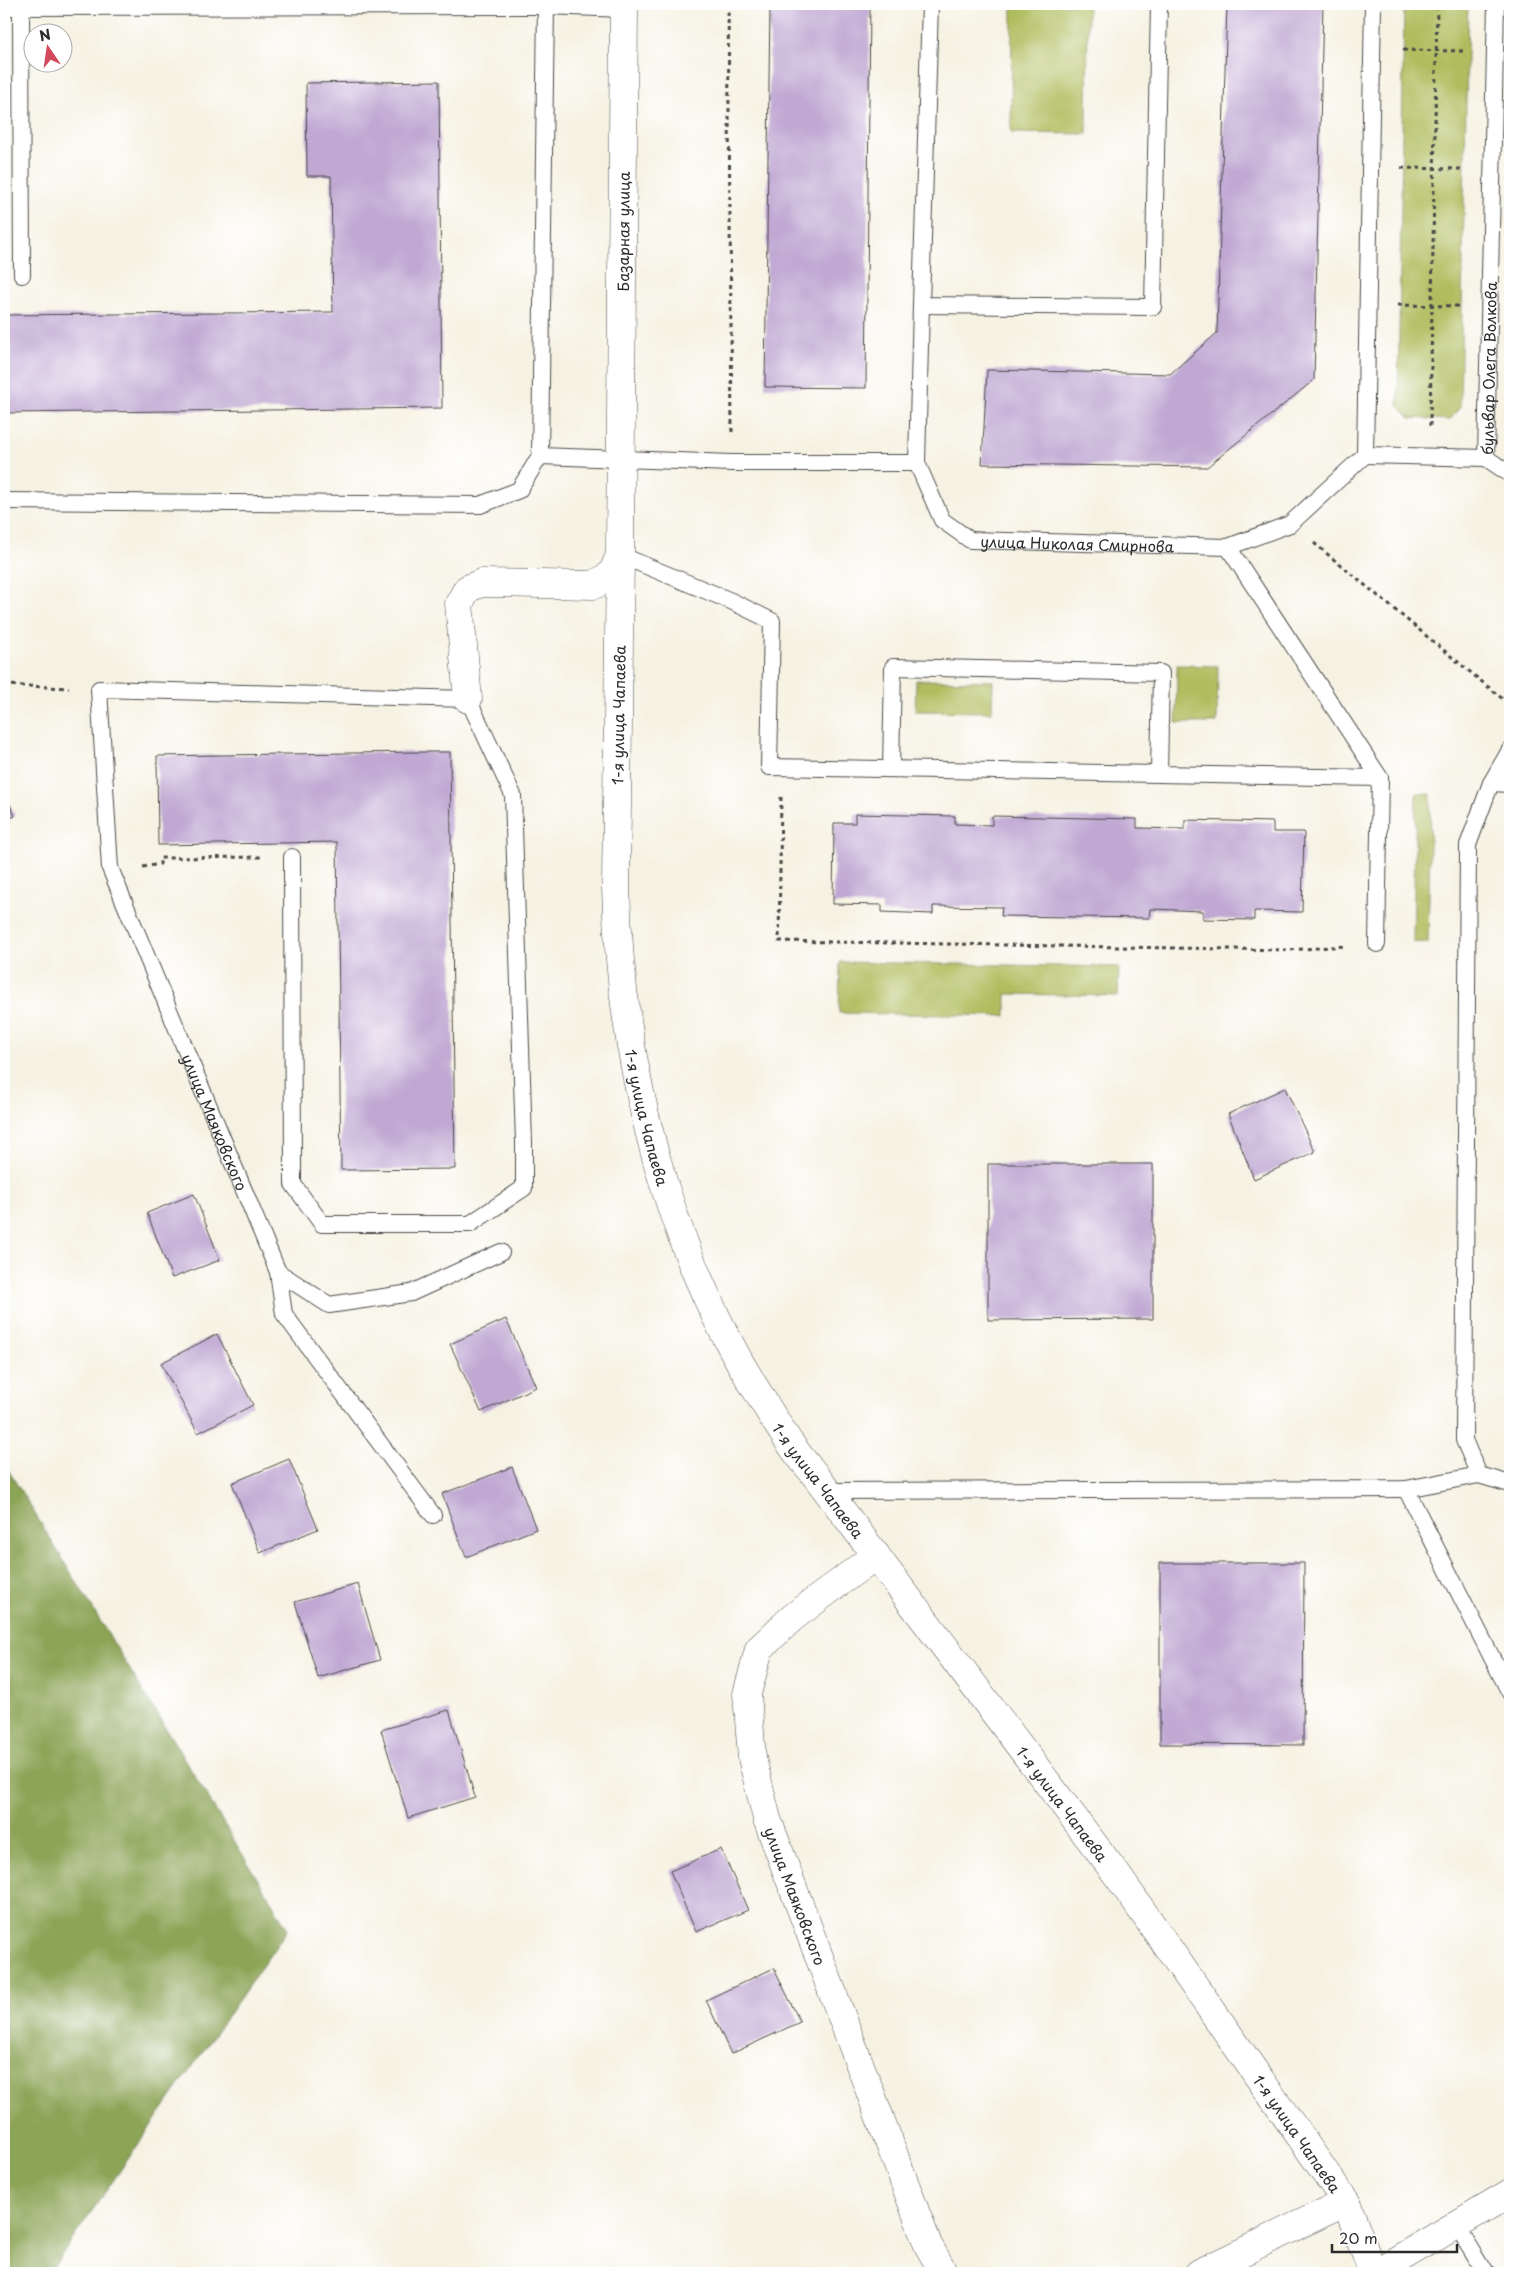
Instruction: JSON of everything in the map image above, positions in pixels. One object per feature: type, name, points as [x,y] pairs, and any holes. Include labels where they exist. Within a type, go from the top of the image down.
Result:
[{"type":"street","name":"Базарная улица","points":[[620,555],[624,6]]},
{"type":"street","points":[[468,700],[459,604],[467,589],[481,583],[594,585],[612,574],[620,555]]},
{"type":"street","name":"1-я улица Чапаева","points":[[620,555],[617,939],[640,1098],[658,1163],[705,1296],[750,1380],[797,1454],[876,1555],[1117,1875],[1346,2202],[1374,2273]]},
{"type":"street","name":"улица Маяковского","points":[[876,1555],[792,1618],[759,1650],[747,1694],[752,1758],[767,1819],[928,2245],[944,2273]]},
{"type":"street","points":[[1374,2273],[1457,2226],[1510,2193]]},
{"type":"street","points":[[1199,2273],[1346,2202]]},
{"type":"lane","points":[[540,456],[732,463],[916,463],[930,4]]},
{"type":"lane","points":[[921,305],[1153,307],[1159,4]]},
{"type":"lane","points":[[1365,455],[1374,4]]},
{"type":"lane","name":"бульвар Олега Волкова","points":[[1365,455],[1486,458],[1496,4]]},
{"type":"lane","points":[[4,501],[480,505],[520,490],[540,456],[546,6]]},
{"type":"lane","points":[[4,7],[624,6]]},
{"type":"lane","points":[[21,7],[22,275]]},
{"type":"lane","name":"улица Николая Смирнова","points":[[916,463],[942,520],[970,540],[1228,547],[1290,524],[1365,455]]},
{"type":"lane","points":[[1486,458],[1510,474]]},
{"type":"lane","points":[[1228,547],[1380,778],[1377,944]]},
{"type":"lane","points":[[620,555],[731,601],[772,621],[769,767],[1380,778]]},
{"type":"lane","points":[[891,769],[893,667],[1161,673],[1159,774]]},
{"type":"lane","points":[[100,690],[468,700],[513,795],[524,1143],[524,1188],[470,1224],[322,1224],[294,1184],[292,857]]},
{"type":"lane","name":"улица Маяковского","points":[[100,690],[110,868],[278,1272],[284,1314],[433,1515]]},
{"type":"lane","points":[[1480,1475],[1464,1440],[1468,845],[1491,783],[1510,750]]},
{"type":"lane","points":[[1491,783],[1510,784]]},
{"type":"lane","points":[[278,1272],[329,1305],[411,1293],[501,1252]]},
{"type":"lane","points":[[827,1491],[1406,1489],[1480,1475],[1510,1484]]},
{"type":"lane","points":[[1406,1489],[1510,1693]]},
{"type":"lane","points":[[1457,2226],[1486,2273]]},
{"type":"path","points":[[728,4],[732,463]]},
{"type":"path","points":[[1430,457],[1437,4]]},
{"type":"path","points":[[1373,49],[1495,52]]},
{"type":"path","points":[[1371,167],[1492,170]]},
{"type":"path","points":[[1290,524],[1510,705]]},
{"type":"path","points":[[4,685],[100,690]]},
{"type":"path","points":[[782,767],[779,941],[1288,950],[1377,944]]},
{"type":"path","points":[[160,864],[160,858],[292,857]]},
{"type":"green space","points":[[1012,4],[1088,4],[1087,134],[1011,133]]},
{"type":"green space","points":[[1404,4],[1468,4],[1460,407],[1450,420],[1410,418],[1398,405]]},
{"type":"green space","points":[[1177,665],[1218,666],[1217,723],[1176,723]]},
{"type":"green space","points":[[916,680],[993,681],[992,712],[915,711]]},
{"type":"green space","points":[[1416,793],[1431,794],[1428,943],[1413,942]]},
{"type":"green space","points":[[840,962],[1119,967],[1118,996],[1006,994],[1006,1016],[839,1013]]},
{"type":"green space","points":[[4,1463],[288,1929],[49,2273],[4,2273]]},
{"type":"building","points":[[770,4],[870,4],[866,388],[765,387]]},
{"type":"building","points":[[1227,4],[1323,4],[1314,380],[1207,467],[982,464],[987,370],[1170,374],[1217,333]]},
{"type":"building","points":[[439,81],[442,408],[4,413],[4,315],[333,312],[331,176],[307,176],[306,83]]},
{"type":"building","points":[[450,752],[455,1169],[341,1170],[337,842],[158,845],[157,756]]},
{"type":"building","points":[[4,792],[15,816],[4,821]]},
{"type":"building","points":[[855,814],[955,816],[955,824],[992,825],[992,816],[1137,819],[1137,828],[1185,829],[1185,820],[1273,822],[1273,832],[1304,832],[1302,912],[1254,911],[1254,920],[1203,919],[1203,911],[1150,909],[1149,918],[1001,916],[1002,907],[933,906],[933,914],[882,912],[882,905],[833,904],[834,823],[855,823]]},
{"type":"building","points":[[1285,1088],[1315,1152],[1254,1179],[1228,1114]]},
{"type":"building","points":[[988,1164],[1153,1164],[1153,1319],[988,1320]]},
{"type":"building","points":[[194,1194],[220,1260],[172,1278],[147,1213]]},
{"type":"building","points":[[506,1319],[536,1387],[481,1412],[450,1344]]},
{"type":"building","points":[[217,1334],[253,1405],[198,1433],[161,1363]]},
{"type":"building","points":[[289,1459],[318,1529],[260,1553],[232,1483]]},
{"type":"building","points":[[512,1467],[536,1529],[466,1557],[442,1494]]},
{"type":"building","points":[[1160,1563],[1304,1563],[1303,1745],[1160,1744]]},
{"type":"building","points":[[358,1584],[380,1660],[318,1678],[295,1602]]},
{"type":"building","points":[[449,1710],[475,1797],[408,1818],[381,1730]]},
{"type":"building","points":[[721,1849],[748,1910],[696,1932],[670,1871]]},
{"type":"building","points":[[774,1968],[800,2022],[731,2054],[706,2000]]}]
